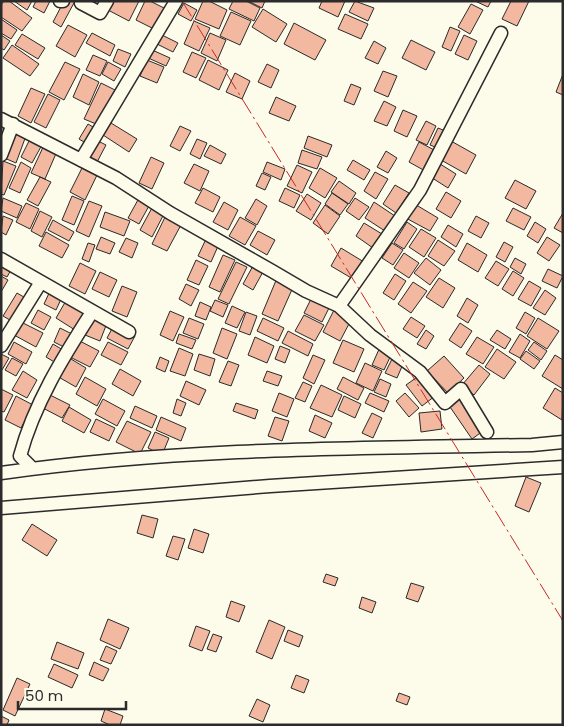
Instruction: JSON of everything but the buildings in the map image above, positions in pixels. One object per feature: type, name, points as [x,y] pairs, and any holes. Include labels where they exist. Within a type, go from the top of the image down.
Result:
[{"type":"street","points":[[82,1],[81,4],[100,13],[106,1]]},
{"type":"street","points":[[81,160],[176,1]]},
{"type":"street","points":[[339,306],[420,190],[501,34]]},
{"type":"street","points":[[1,154],[7,121],[116,178],[170,213],[297,286],[339,306],[370,335],[420,372],[445,403],[460,389],[487,432]]},
{"type":"street","points":[[1,258],[129,332]]},
{"type":"street","points":[[1,346],[41,282]]},
{"type":"street","points":[[32,468],[20,456],[26,431],[71,344],[92,312]]},
{"type":"street","points":[[1,473],[32,468],[192,455],[563,442]]},
{"type":"street","points":[[1,508],[270,486],[563,467]]},
{"type":"power","points":[[182,1],[563,621]]}]
